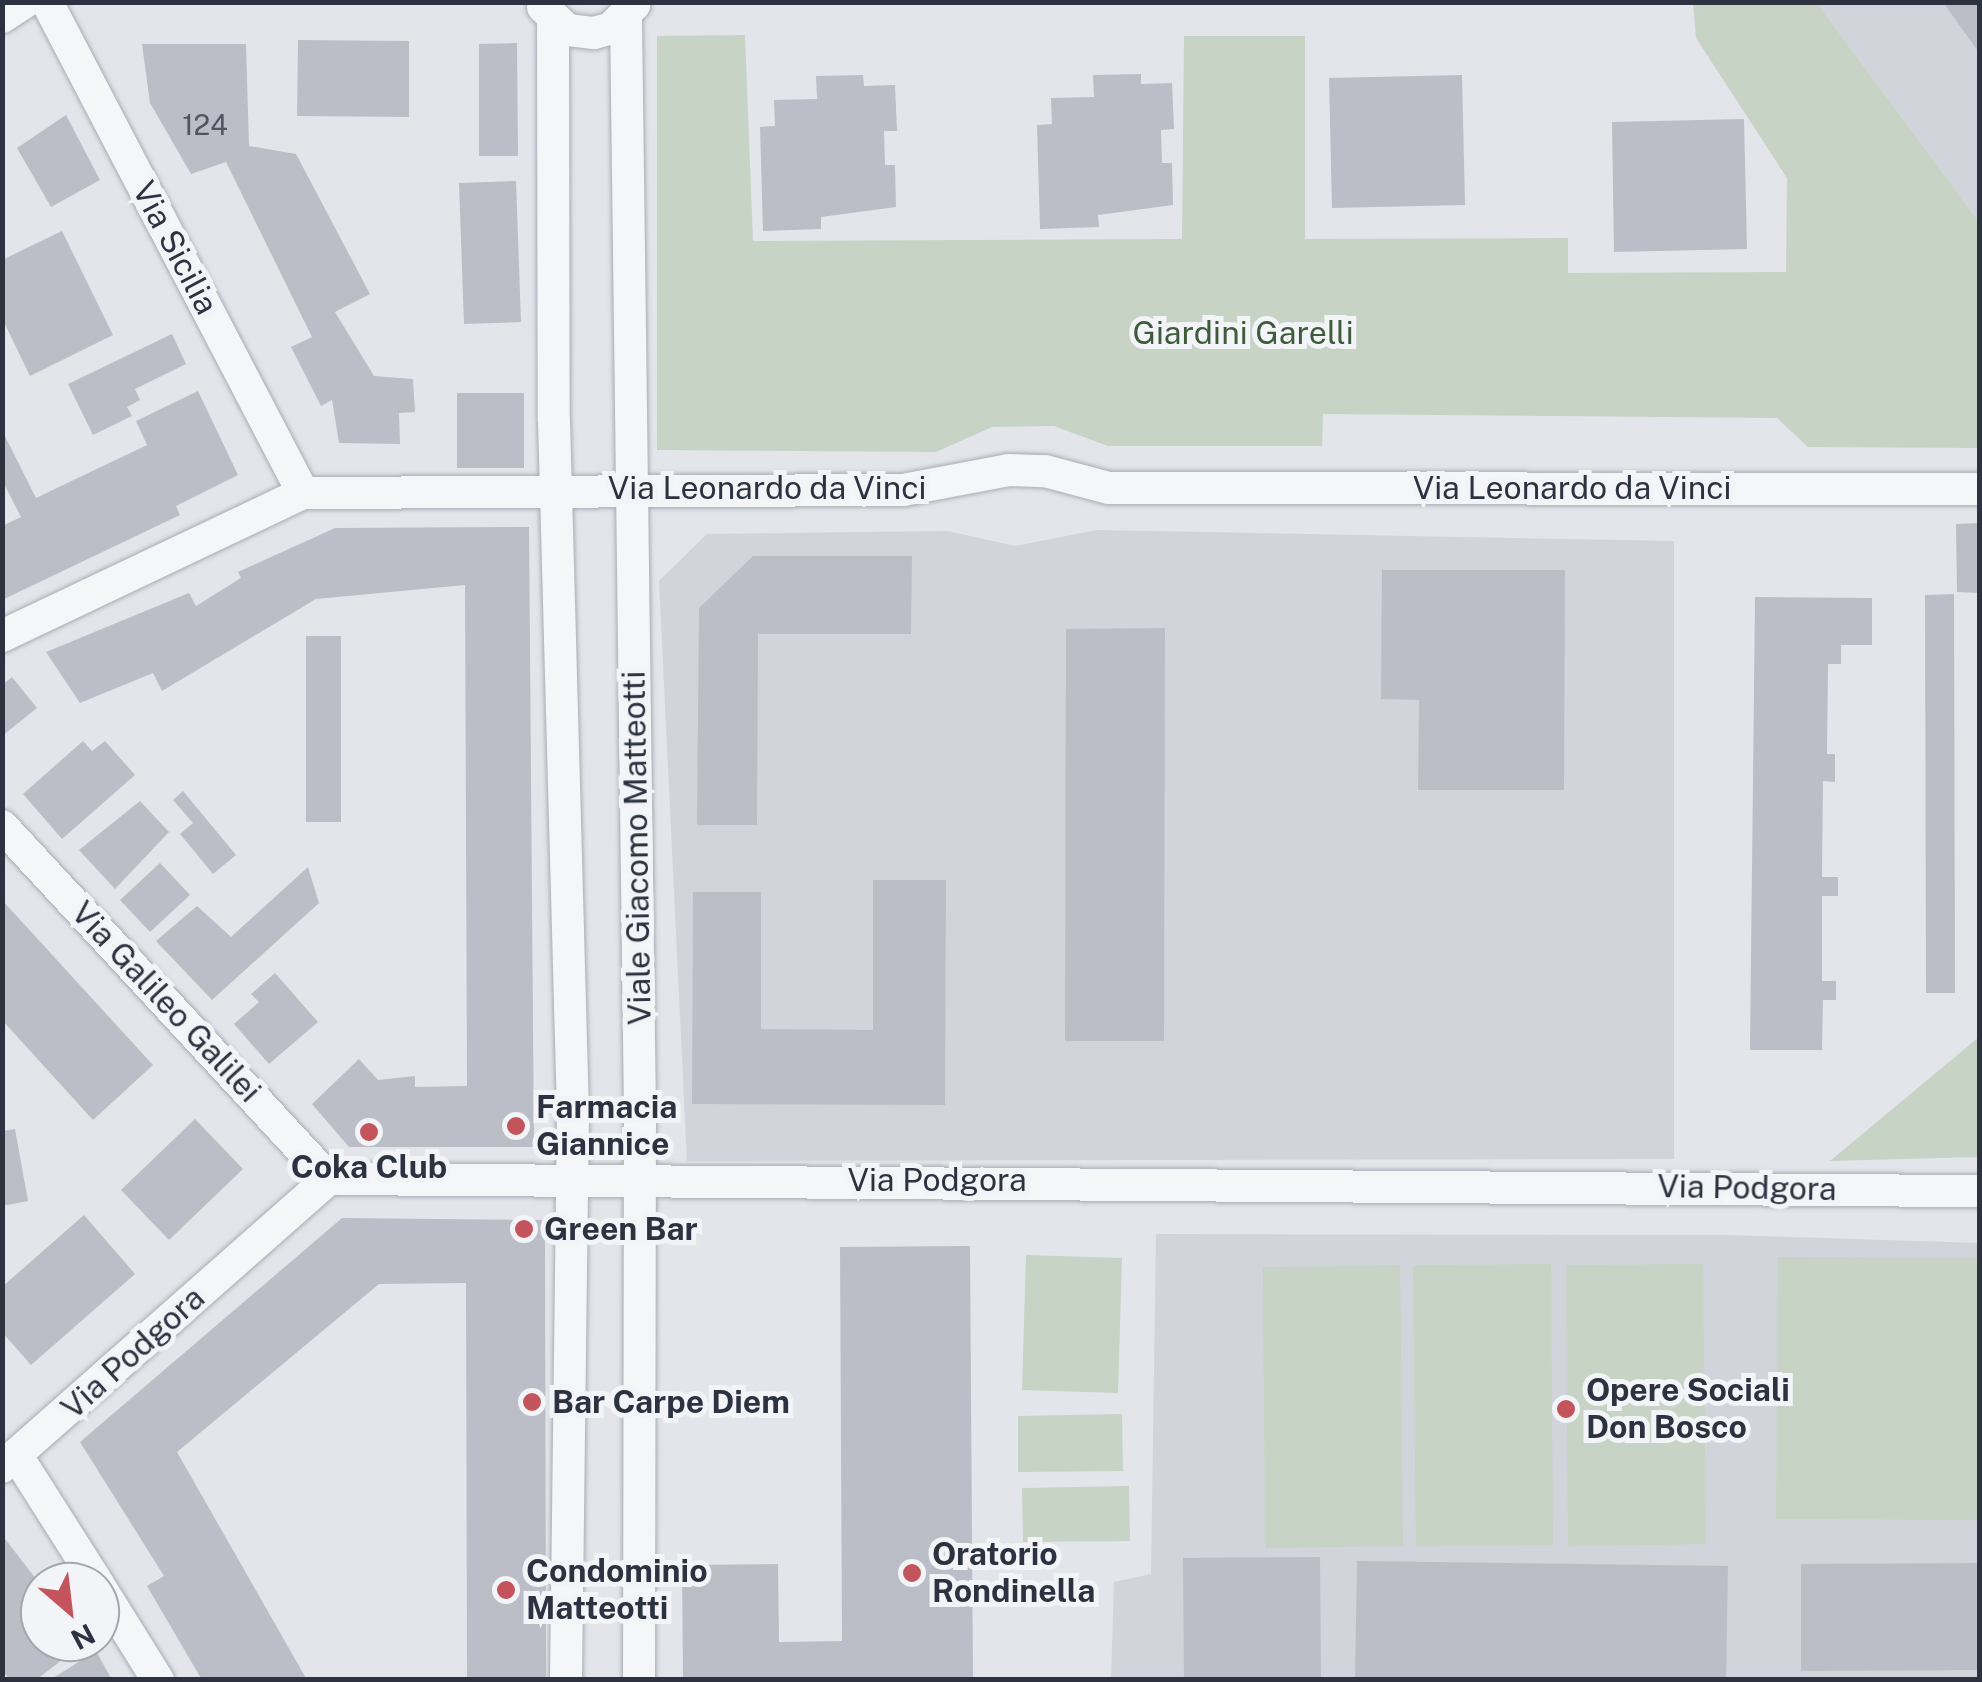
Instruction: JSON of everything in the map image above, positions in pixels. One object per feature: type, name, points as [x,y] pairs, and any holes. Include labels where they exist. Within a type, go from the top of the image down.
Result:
[{"type":"street","points":[[2,17],[25,2]]},
{"type":"street","name":"Via Sicilia","points":[[47,2],[304,493]]},
{"type":"street","name":"Viale Giacomo Matteotti","points":[[566,1680],[572,1180],[547,11],[594,33],[631,10]]},
{"type":"street","name":"Viale Giacomo Matteotti","points":[[631,10],[640,1179],[639,1680]]},
{"type":"street","name":"Via Leonardo da Vinci","points":[[2,636],[304,493],[632,487],[660,493],[934,489],[1010,470],[1045,471],[1109,488],[1980,488]]},
{"type":"street","name":"Via Galileo Galilei","points":[[2,826],[329,1179]]},
{"type":"street","name":"Via Podgora","points":[[10,1462],[329,1179],[1980,1191]]},
{"type":"street","points":[[10,1462],[82,1562]]},
{"type":"street","points":[[120,1620],[158,1680]]},
{"type":"shaded area","points":[[1817,3],[1979,3],[1979,222]]},
{"type":"shaded area","points":[[1097,530],[1674,541],[1674,1159],[687,1161],[659,581],[707,534],[948,531],[1015,546]]},
{"type":"shaded area","name":"Opere Sociali Don Bosco","points":[[1156,1234],[1727,1235],[1979,1243],[1979,1679],[1111,1680],[1114,1582],[1151,1574]]},
{"type":"green space","name":"Giardini Garelli","points":[[1693,3],[1817,3],[1979,222],[1979,448],[1808,447],[1777,418],[1323,414],[1322,446],[1108,446],[1054,426],[992,427],[936,452],[657,450],[657,36],[745,35],[753,241],[1182,239],[1184,36],[1305,36],[1305,239],[1568,238],[1568,273],[1786,272],[1787,178],[1696,38]]},
{"type":"green space","points":[[1979,1037],[1979,1157],[1830,1161]]},
{"type":"green space","points":[[1026,1255],[1122,1258],[1118,1393],[1022,1390]]},
{"type":"green space","points":[[1778,1257],[1979,1258],[1979,1520],[1776,1519]]},
{"type":"green space","points":[[1551,1264],[1553,1545],[1416,1546],[1413,1265]]},
{"type":"green space","points":[[1703,1264],[1706,1544],[1568,1546],[1566,1265]]},
{"type":"green space","points":[[1400,1265],[1403,1546],[1265,1548],[1263,1267]]},
{"type":"green space","points":[[1122,1414],[1123,1471],[1018,1472],[1018,1416]]},
{"type":"green space","points":[[1129,1486],[1130,1541],[1023,1542],[1022,1488]]},
{"type":"building","points":[[1943,2],[1980,2],[1980,54]]},
{"type":"building","points":[[298,40],[409,41],[409,117],[297,116]]},
{"type":"building","points":[[517,43],[518,156],[479,156],[479,44]]},
{"type":"building","points":[[142,44],[246,44],[249,146],[296,154],[370,294],[335,312],[374,376],[413,379],[415,412],[399,413],[400,444],[339,443],[332,400],[321,406],[291,347],[312,337],[226,162],[191,174],[150,103]]},
{"type":"building","points":[[1141,74],[1141,84],[1172,83],[1174,129],[1161,130],[1162,163],[1172,163],[1173,205],[1098,215],[1099,227],[1040,229],[1037,125],[1052,124],[1051,98],[1094,97],[1093,75]]},
{"type":"building","points":[[863,75],[864,86],[895,85],[897,131],[884,131],[885,165],[895,165],[896,207],[821,217],[821,229],[763,231],[760,127],[775,126],[774,100],[817,99],[816,76]]},
{"type":"building","points":[[1462,75],[1465,205],[1332,208],[1329,78]]},
{"type":"building","points":[[66,115],[100,180],[51,207],[17,148]]},
{"type":"building","points":[[1744,119],[1747,249],[1614,252],[1612,122]]},
{"type":"building","points":[[516,181],[521,322],[464,324],[459,183]]},
{"type":"building","points":[[62,231],[113,335],[30,376],[2,318],[2,260]]},
{"type":"building","points":[[172,334],[186,364],[135,389],[140,400],[127,407],[132,416],[93,435],[68,384]]},
{"type":"building","points":[[198,391],[238,475],[176,506],[180,515],[2,600],[2,526],[21,517],[2,480],[2,430],[36,498],[147,445],[136,421]]},
{"type":"building","points":[[457,393],[524,393],[524,468],[457,468]]},
{"type":"building","points":[[1980,523],[1980,593],[1957,592],[1956,524]]},
{"type":"building","points":[[529,527],[534,1147],[349,1147],[312,1104],[359,1059],[378,1080],[415,1076],[415,1087],[467,1086],[465,585],[316,599],[162,691],[153,673],[80,703],[46,652],[189,593],[196,606],[241,578],[238,572],[335,528]]},
{"type":"building","points":[[753,556],[912,556],[911,634],[758,634],[757,825],[697,825],[699,608]]},
{"type":"building","points":[[1382,570],[1565,570],[1564,790],[1418,790],[1419,700],[1381,699]]},
{"type":"building","points":[[1954,594],[1955,993],[1926,993],[1925,595]]},
{"type":"building","points":[[1755,597],[1872,598],[1872,645],[1841,645],[1841,664],[1828,664],[1827,754],[1835,754],[1835,782],[1823,781],[1822,877],[1838,877],[1838,896],[1822,896],[1822,981],[1836,981],[1836,1000],[1823,1000],[1822,1050],[1750,1050]]},
{"type":"building","points":[[1165,628],[1164,1041],[1065,1041],[1066,629]]},
{"type":"building","points":[[306,636],[341,636],[341,822],[306,822]]},
{"type":"building","points":[[12,677],[37,708],[2,736],[2,685]]},
{"type":"building","points":[[83,741],[92,751],[105,741],[135,775],[62,839],[23,794]]},
{"type":"building","points":[[183,791],[236,855],[213,874],[180,834],[193,823],[173,800]]},
{"type":"building","points":[[140,801],[169,832],[115,889],[79,850]]},
{"type":"building","points":[[160,863],[190,895],[150,932],[120,900]]},
{"type":"building","points":[[308,867],[319,903],[212,1000],[156,941],[197,906],[231,937]]},
{"type":"building","points":[[873,880],[946,880],[945,1105],[692,1104],[693,892],[761,892],[761,1029],[873,1030]]},
{"type":"building","points":[[2,900],[153,1065],[93,1120],[2,1020]]},
{"type":"building","points":[[275,973],[318,1022],[269,1064],[234,1024],[259,1002],[251,994]]},
{"type":"building","points":[[195,1119],[243,1169],[169,1240],[121,1190]]},
{"type":"building","points":[[15,1129],[28,1201],[2,1206],[2,1131]]},
{"type":"building","points":[[84,1215],[135,1274],[31,1365],[2,1332],[2,1287]]},
{"type":"building","points":[[342,1218],[545,1220],[546,1680],[467,1680],[466,1283],[379,1284],[177,1452],[307,1680],[202,1680],[147,1586],[164,1576],[80,1442]]},
{"type":"building","points":[[970,1246],[973,1680],[683,1680],[682,1565],[778,1564],[779,1642],[842,1641],[840,1247]]},
{"type":"building","points":[[2,1535],[23,1562],[20,1662],[59,1662],[36,1680],[10,1680],[2,1670]]},
{"type":"building","points":[[1320,1557],[1321,1680],[1184,1680],[1183,1558]]},
{"type":"building","points":[[1357,1561],[1728,1566],[1726,1680],[1355,1680]]},
{"type":"building","points":[[1980,1563],[1980,1670],[1801,1671],[1801,1564]]},
{"type":"building","points":[[79,1662],[102,1662],[112,1680],[50,1680]]},
{"type":"place","name":"Farmacia Giannice","points":[[516,1126]]},
{"type":"place","name":"Coka Club","points":[[369,1132]]},
{"type":"place","name":"Green Bar","points":[[524,1229]]},
{"type":"place","name":"Bar Carpe Diem","points":[[532,1402]]},
{"type":"place","name":"Opere Sociali Don Bosco","points":[[1566,1409]]},
{"type":"place","name":"Oratorio Rondinella","points":[[912,1573]]},
{"type":"place","name":"Condominio Matteotti","points":[[506,1590]]}]
